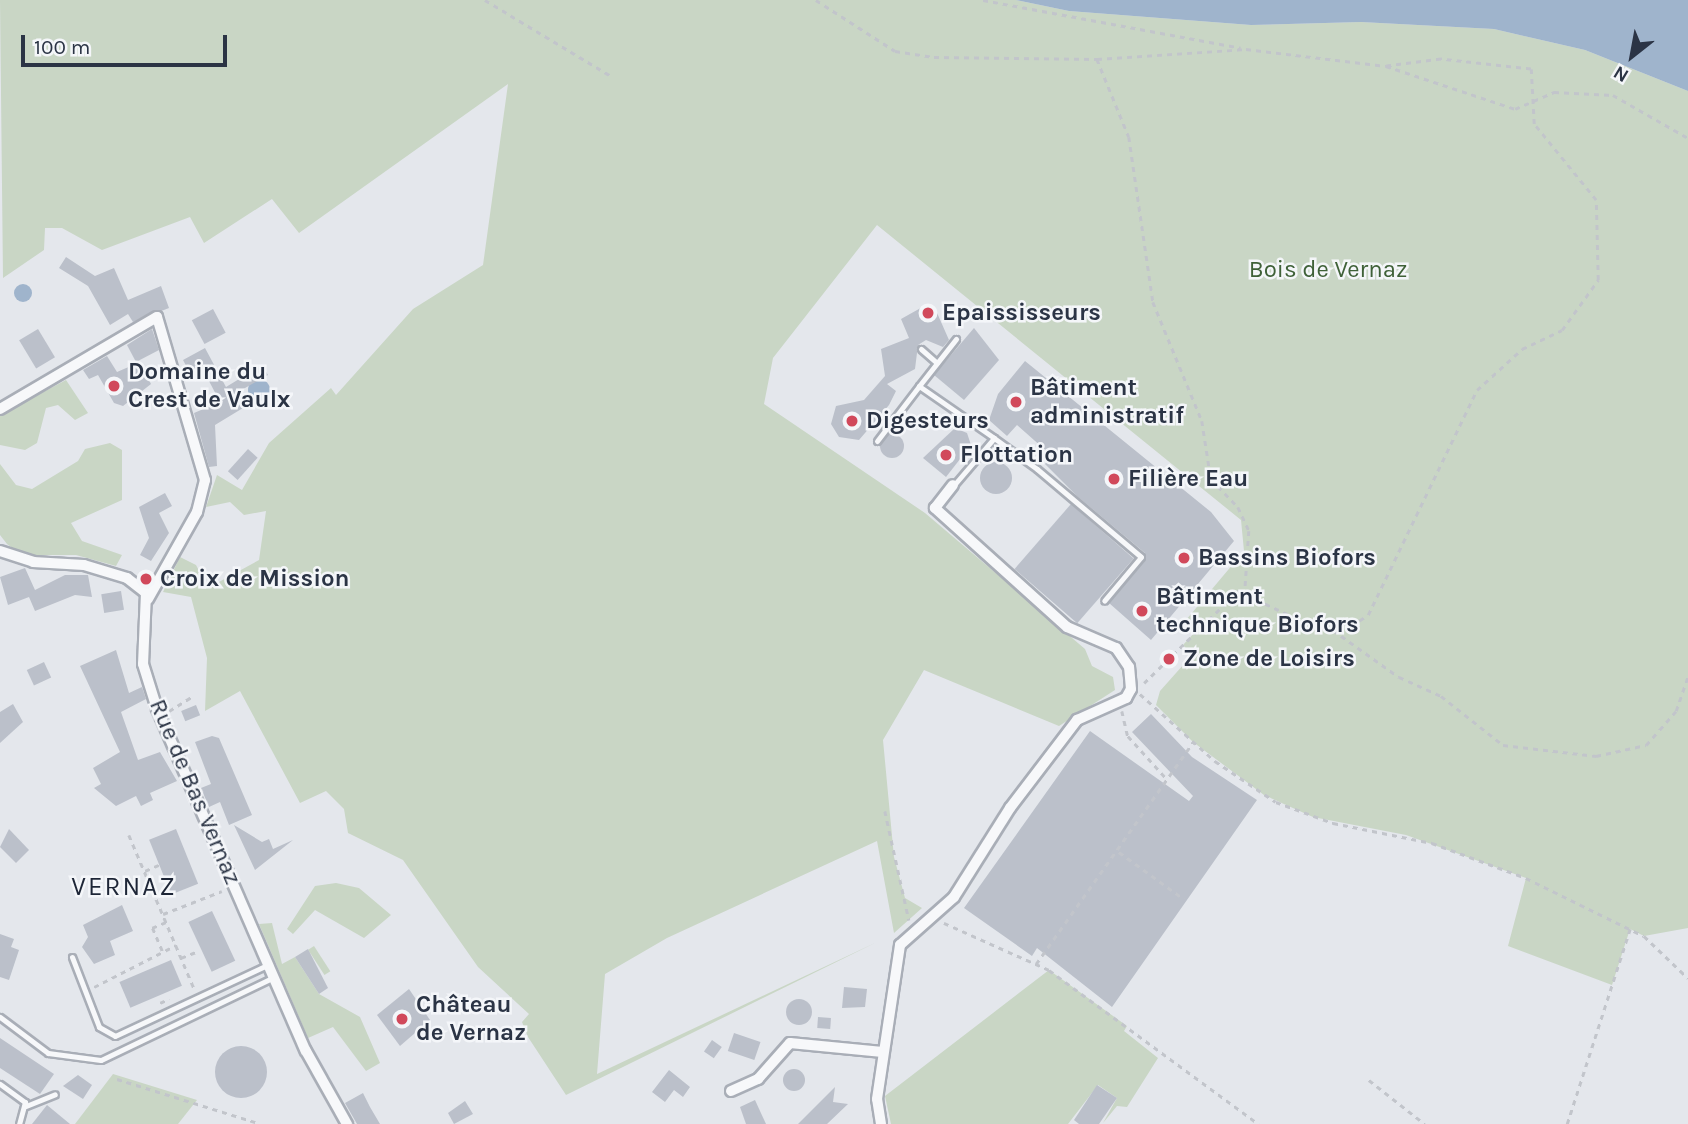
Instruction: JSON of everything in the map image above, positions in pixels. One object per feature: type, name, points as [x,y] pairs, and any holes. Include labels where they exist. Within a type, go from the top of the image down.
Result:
[{"type":"street","points":[[0,409],[157,317],[198,440],[205,480],[197,512],[148,599],[127,578],[0,551]]},
{"type":"street","points":[[876,1122],[893,964],[911,930],[930,919],[954,897],[1073,725],[1119,702],[1131,689],[1129,667],[1116,648],[1067,627],[935,508],[954,485]]},
{"type":"street","name":"Rue de Bas Vernaz","points":[[148,599],[143,664],[159,714],[268,964],[347,1124]]},
{"type":"street","points":[[731,1091],[758,1079],[792,1043],[883,1052]]},
{"type":"lane","points":[[877,441],[956,339]]},
{"type":"lane","points":[[921,349],[937,363]]},
{"type":"lane","points":[[919,386],[994,438],[1141,557],[1104,601]]},
{"type":"lane","points":[[954,485],[994,438]]},
{"type":"lane","points":[[72,957],[85,997],[99,1027],[115,1036],[268,964]]},
{"type":"lane","points":[[0,1017],[48,1053],[101,1060],[274,977]]},
{"type":"lane","points":[[0,1084],[26,1106]]},
{"type":"lane","points":[[19,1124],[26,1106],[55,1094]]},
{"type":"path","points":[[485,0],[611,76]]},
{"type":"path","points":[[816,0],[895,51],[934,57],[1097,59],[1246,49]]},
{"type":"path","points":[[983,0],[1246,49],[1386,66],[1515,109],[1528,108],[1554,92],[1590,90],[1645,110],[1688,138]]},
{"type":"path","points":[[1097,59],[1129,137],[1153,302],[1202,421],[1211,479],[1238,507],[1249,531],[1245,592]]},
{"type":"path","points":[[1333,630],[1360,622],[1383,593],[1427,483],[1477,390],[1522,349],[1562,330],[1598,280],[1596,200],[1528,108],[1531,69],[1441,59],[1386,66]]},
{"type":"path","points":[[1150,680],[1193,630],[1230,594],[1245,592],[1306,625],[1333,630],[1398,677],[1441,696],[1503,745],[1596,756],[1646,745],[1676,711],[1688,676]]},
{"type":"path","points":[[1131,689],[1193,742],[1286,806],[1334,823],[1432,843],[1630,929],[1662,948],[1688,978]]},
{"type":"path","points":[[159,714],[182,707],[193,695]]},
{"type":"path","points":[[1119,702],[1128,736],[1165,777]]},
{"type":"path","points":[[1036,964],[1118,851],[1165,777],[1193,742]]},
{"type":"path","points":[[885,811],[911,930]]},
{"type":"path","points":[[129,835],[198,997]]},
{"type":"path","points":[[1118,851],[1184,899]]},
{"type":"path","points":[[144,871],[161,864]]},
{"type":"path","points":[[163,914],[235,886]]},
{"type":"path","points":[[930,919],[1036,964],[1259,1124]]},
{"type":"path","points":[[162,951],[152,928],[166,922]]},
{"type":"path","points":[[1567,1124],[1630,929]]},
{"type":"path","points":[[85,997],[146,958],[176,945]]},
{"type":"path","points":[[181,958],[198,951]]},
{"type":"path","points":[[146,958],[150,965]]},
{"type":"path","points":[[117,1079],[255,1122]]},
{"type":"path","points":[[1369,1080],[1425,1124]]},
{"type":"green space","name":"Bois de Vernaz","points":[[0,0],[1016,0],[1069,11],[1251,25],[1361,22],[1494,29],[1585,50],[1688,91],[1688,928],[1644,936],[1630,929],[1612,985],[1508,946],[1526,878],[1406,835],[1313,817],[1264,795],[1193,742],[1156,705],[1160,691],[1192,655],[1183,645],[1195,632],[1186,620],[1244,551],[1241,520],[877,225],[773,358],[764,404],[925,513],[1085,649],[1092,666],[1113,677],[1115,690],[1059,726],[924,670],[883,740],[894,857],[905,898],[922,908],[894,933],[877,841],[667,938],[605,974],[597,1074],[877,942],[566,1095],[528,1037],[522,1022],[529,1014],[478,967],[403,860],[348,833],[344,809],[326,791],[300,803],[240,691],[205,711],[207,658],[191,597],[163,592],[180,557],[196,565],[208,588],[259,560],[266,511],[244,515],[230,502],[206,507],[217,475],[242,490],[269,443],[331,388],[336,395],[413,309],[483,265],[508,84],[299,233],[272,199],[204,243],[190,217],[102,250],[62,228],[45,228],[44,250],[3,278]]},
{"type":"green space","points":[[66,380],[88,413],[75,420],[58,405],[46,408],[37,443],[25,450],[0,445],[0,415]]},
{"type":"green space","points":[[110,443],[122,450],[122,500],[71,523],[82,541],[122,555],[116,566],[76,555],[22,555],[7,544],[0,535],[0,464],[16,485],[32,489],[78,461],[85,449]]},
{"type":"green space","points":[[336,883],[359,888],[391,915],[364,938],[315,910],[293,934],[287,929],[315,886]]},
{"type":"green space","points":[[272,923],[282,964],[295,957],[319,994],[360,1017],[380,1063],[366,1071],[333,1027],[308,1038],[259,924]]},
{"type":"green space","points":[[314,946],[330,971],[324,975],[308,950]]},
{"type":"green space","points":[[1049,970],[1127,1026],[1124,1031],[1158,1058],[1127,1107],[1117,1106],[1103,1123],[1117,1098],[1098,1085],[1068,1124],[891,1124],[885,1096]]},
{"type":"green space","points":[[113,1074],[197,1100],[178,1124],[75,1124]]},
{"type":"water","points":[[1016,0],[1688,0],[1688,91],[1585,50],[1494,29],[1361,22],[1251,25],[1069,11]]},
{"type":"water","points":[[23,284],[29,287],[32,293],[29,299],[23,302],[17,299],[14,293],[17,287]]},
{"type":"water","points":[[259,379],[267,382],[270,390],[267,398],[259,401],[251,398],[248,390],[251,382]]},
{"type":"building","points":[[66,257],[95,276],[114,268],[128,300],[161,286],[169,308],[133,322],[128,314],[110,325],[88,286],[59,268]]},
{"type":"building","points":[[926,305],[934,306],[949,340],[943,347],[926,340],[918,345],[915,369],[887,384],[896,391],[889,405],[859,440],[839,437],[831,424],[836,406],[864,400],[885,376],[881,349],[909,338],[901,319]]},
{"type":"building","points":[[213,309],[226,333],[204,344],[192,320]]},
{"type":"building","points":[[974,328],[999,360],[964,400],[934,375]]},
{"type":"building","points":[[38,329],[55,357],[36,369],[19,340]]},
{"type":"building","points":[[152,329],[159,350],[136,362],[127,345]]},
{"type":"building","points":[[205,348],[226,387],[262,365],[268,375],[231,396],[243,408],[215,425],[217,466],[209,467],[194,413],[220,402],[199,362],[192,377],[183,360]]},
{"type":"building","points":[[107,356],[117,372],[140,362],[151,384],[123,406],[114,403],[98,375],[89,379],[83,370]]},
{"type":"building","points":[[1025,361],[1211,512],[1234,541],[1151,640],[1109,603],[1145,553],[1077,496],[1045,464],[1052,456],[1017,425],[1007,436],[989,420],[998,394]]},
{"type":"building","name":"Flottation","points":[[955,428],[967,433],[971,445],[946,477],[923,458]]},
{"type":"building","points":[[892,434],[903,441],[904,446],[897,457],[892,458],[881,451],[880,446],[887,435]]},
{"type":"building","points":[[248,449],[258,458],[238,480],[228,471]]},
{"type":"building","points":[[996,462],[1007,467],[1012,478],[1007,489],[996,494],[985,489],[980,478],[985,467]]},
{"type":"building","points":[[165,493],[172,506],[159,513],[169,533],[151,561],[140,555],[149,538],[139,507]]},
{"type":"building","points":[[1071,504],[1134,558],[1077,623],[1015,569]]},
{"type":"building","points":[[25,568],[35,590],[65,575],[88,575],[92,597],[75,595],[35,611],[29,597],[8,605],[0,577]]},
{"type":"building","points":[[121,591],[124,610],[104,613],[101,594]]},
{"type":"building","points":[[116,650],[129,693],[142,687],[146,699],[121,712],[138,760],[160,752],[177,781],[150,793],[153,800],[141,806],[136,796],[116,806],[94,788],[101,784],[93,768],[120,752],[80,666]]},
{"type":"building","points":[[44,662],[51,677],[34,685],[27,670]]},
{"type":"building","points":[[13,704],[23,722],[0,743],[0,712]]},
{"type":"building","points":[[196,705],[200,715],[185,721],[181,711]]},
{"type":"building","points":[[1151,714],[1192,757],[1257,800],[1112,1007],[1037,948],[1032,956],[964,908],[1090,731],[1189,801],[1193,796],[1132,732]]},
{"type":"building","points":[[212,736],[219,738],[252,815],[229,825],[220,802],[209,807],[201,788],[211,784],[195,742]]},
{"type":"building","points":[[234,825],[262,842],[269,839],[273,849],[293,840],[255,870]]},
{"type":"building","points":[[9,829],[29,850],[16,863],[0,847]]},
{"type":"building","points":[[176,829],[198,884],[171,895],[149,840]]},
{"type":"building","points":[[122,905],[133,931],[110,941],[115,955],[94,964],[82,947],[88,937],[83,925]]},
{"type":"building","points":[[212,911],[235,961],[212,972],[188,922]]},
{"type":"building","points":[[0,934],[14,939],[11,947],[19,950],[9,980],[0,977]]},
{"type":"building","points":[[308,949],[328,988],[319,994],[295,957]]},
{"type":"building","points":[[171,960],[182,986],[130,1008],[119,982]]},
{"type":"building","points":[[844,987],[867,989],[865,1007],[842,1008]]},
{"type":"building","name":"Château de Vernaz","points":[[409,989],[430,1020],[400,1046],[377,1015]]},
{"type":"building","points":[[799,999],[809,1002],[812,1012],[809,1022],[799,1025],[789,1022],[786,1012],[789,1002]]},
{"type":"building","points":[[818,1017],[831,1018],[830,1029],[817,1028]]},
{"type":"building","points":[[734,1033],[760,1042],[754,1060],[728,1051]]},
{"type":"building","points":[[0,1038],[54,1074],[40,1094],[0,1068]]},
{"type":"building","points":[[712,1040],[722,1047],[714,1058],[704,1051]]},
{"type":"building","points":[[241,1046],[251,1048],[259,1054],[265,1062],[265,1082],[259,1090],[251,1096],[241,1098],[231,1096],[223,1090],[217,1082],[215,1072],[217,1062],[223,1054],[231,1048]]},
{"type":"building","points":[[794,1069],[802,1072],[805,1080],[802,1088],[794,1091],[786,1088],[783,1080],[786,1072]]},
{"type":"building","points":[[669,1070],[690,1087],[683,1097],[674,1090],[665,1102],[652,1092]]},
{"type":"building","points":[[78,1075],[92,1085],[83,1099],[63,1086]]},
{"type":"building","points":[[1097,1085],[1117,1098],[1099,1124],[1079,1124],[1074,1120]]},
{"type":"building","points":[[835,1087],[833,1102],[848,1104],[827,1124],[798,1124]]},
{"type":"building","points":[[363,1093],[380,1124],[357,1124],[345,1103]]},
{"type":"building","points":[[755,1100],[766,1124],[746,1124],[740,1107]]},
{"type":"building","points":[[465,1101],[473,1114],[454,1124],[448,1113]]},
{"type":"building","points":[[47,1105],[70,1124],[32,1124]]},
{"type":"place","name":"Epaississeurs","points":[[928,313]]},
{"type":"place","name":"Domaine du Crest de Vaulx","points":[[114,386]]},
{"type":"place","name":"Bâtiment administratif","points":[[1016,402]]},
{"type":"place","name":"Digesteurs","points":[[852,421]]},
{"type":"place","name":"Flottation","points":[[946,455]]},
{"type":"place","name":"Filière Eau","points":[[1114,479]]},
{"type":"place","name":"Bassins Biofors","points":[[1184,558]]},
{"type":"place","name":"Croix de Mission","points":[[146,579]]},
{"type":"place","name":"Bâtiment technique Biofors","points":[[1142,611]]},
{"type":"place","name":"Zone de Loisirs","points":[[1169,659]]},
{"type":"place","name":"Château de Vernaz","points":[[402,1019]]},
{"type":"district","name":"VERNAZ","points":[[124,887]]}]
